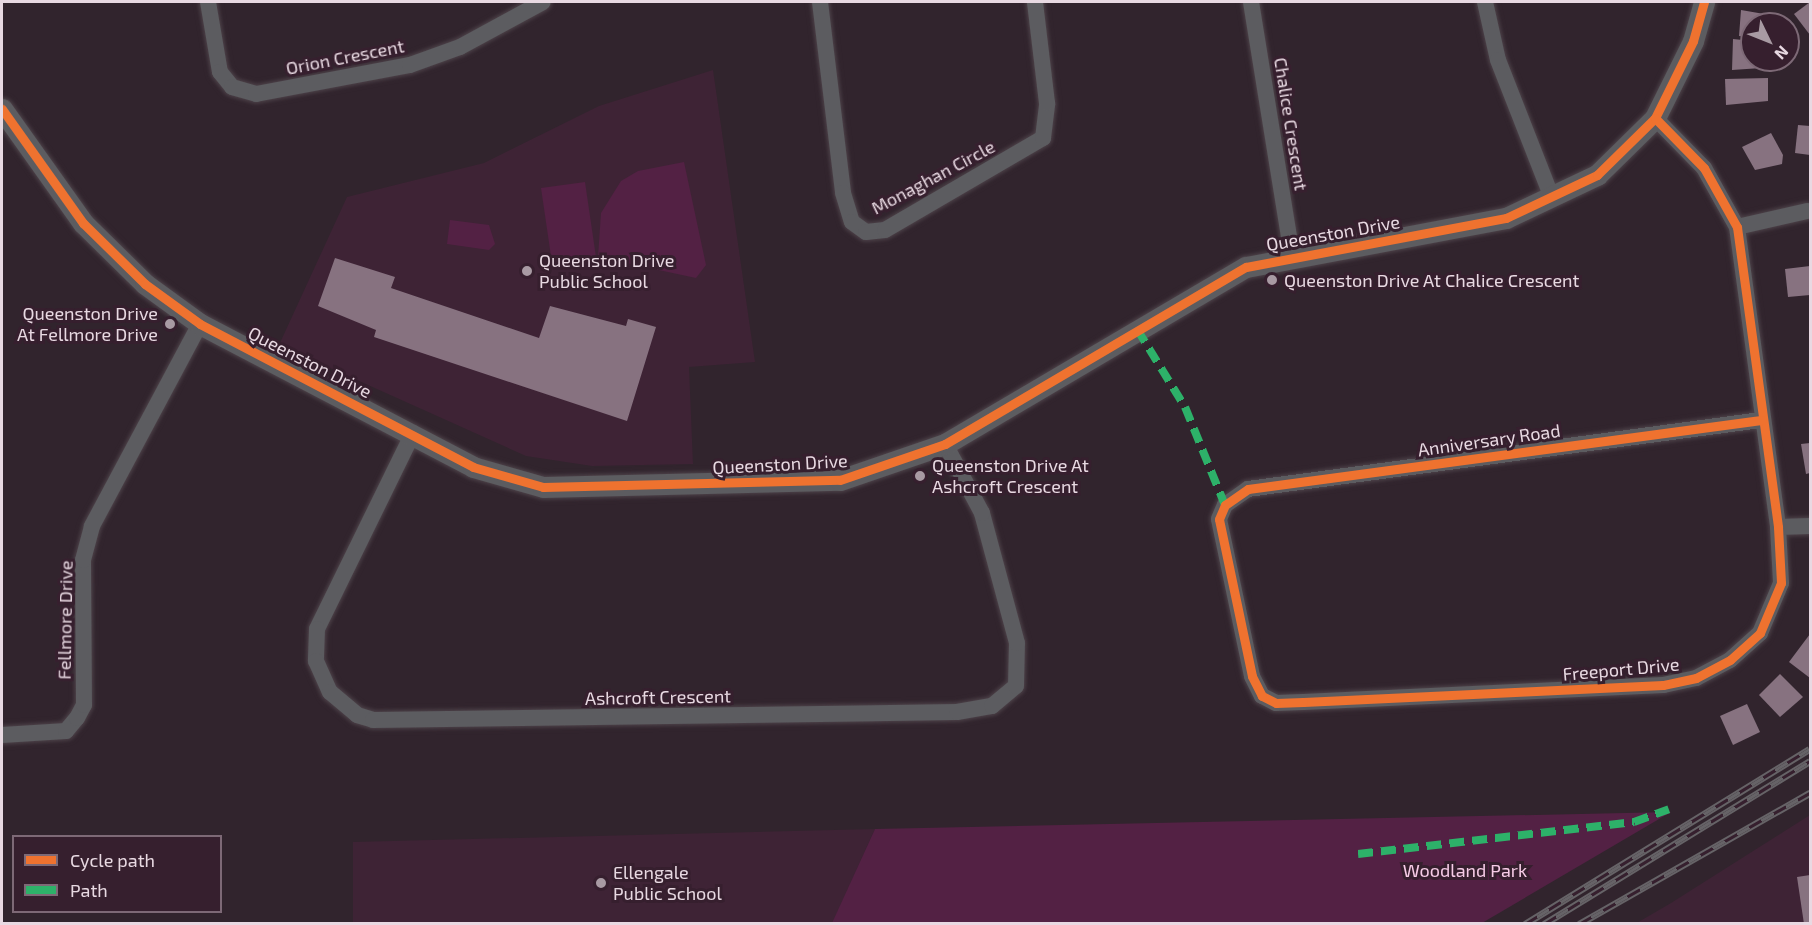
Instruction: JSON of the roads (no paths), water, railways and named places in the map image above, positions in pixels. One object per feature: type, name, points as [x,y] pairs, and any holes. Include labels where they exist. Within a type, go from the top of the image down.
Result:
[{"type":"street","name":"Orion Crescent","points":[[208,2],[220,72],[232,87],[256,94],[410,65],[460,47],[543,2]]},
{"type":"street","name":"Monaghan Circle","points":[[820,2],[843,193],[852,222],[866,232],[885,230],[1043,138],[1047,103],[1035,2]]},
{"type":"street","name":"Chalice Crescent","points":[[1251,2],[1292,254]]},
{"type":"street","points":[[1485,2],[1498,60],[1552,198]]},
{"type":"street","name":"Queenston Drive","points":[[2,109],[83,224],[145,284],[201,324],[413,433],[519,484],[579,488],[840,480],[945,444],[1214,283],[1292,254],[1474,225],[1552,198],[1619,160],[1655,118],[1693,41],[1704,2]]},
{"type":"street","name":"Freeport Drive","points":[[1225,505],[1219,519],[1252,676],[1262,696],[1276,703],[1663,685],[1696,678],[1744,650],[1770,615],[1781,583],[1778,527],[1761,420],[1737,227],[1704,168],[1655,118]]},
{"type":"street","points":[[1737,227],[1807,211]]},
{"type":"street","name":"Fellmore Drive","points":[[2,735],[66,731],[84,705],[83,560],[92,526],[201,324]]},
{"type":"street","name":"Anniversary Road","points":[[1225,505],[1248,489],[1761,420]]},
{"type":"street","name":"Ashcroft Crescent","points":[[413,433],[317,629],[316,662],[330,692],[357,715],[373,720],[957,712],[992,706],[1016,686],[1017,643],[982,513],[945,444]]},
{"type":"street","points":[[1778,527],[1810,526]]},
{"type":"railway","points":[[1525,924],[1810,749]]},
{"type":"railway","points":[[1544,924],[1810,761]]},
{"type":"railway","points":[[1579,924],[1810,793]]},
{"type":"place","name":"Queenston Drive Public School","points":[[527,271]]},
{"type":"place","name":"Queenston Drive At Chalice Crescent","points":[[1272,280]]},
{"type":"place","name":"Queenston Drive At Fellmore Drive","points":[[170,324]]},
{"type":"place","name":"Queenston Drive At Ashcroft Crescent","points":[[920,476]]},
{"type":"place","name":"Ellengale Public School","points":[[601,883]]},
{"type":"park label","name":"Woodland Park","points":[[1465,870]]}]
